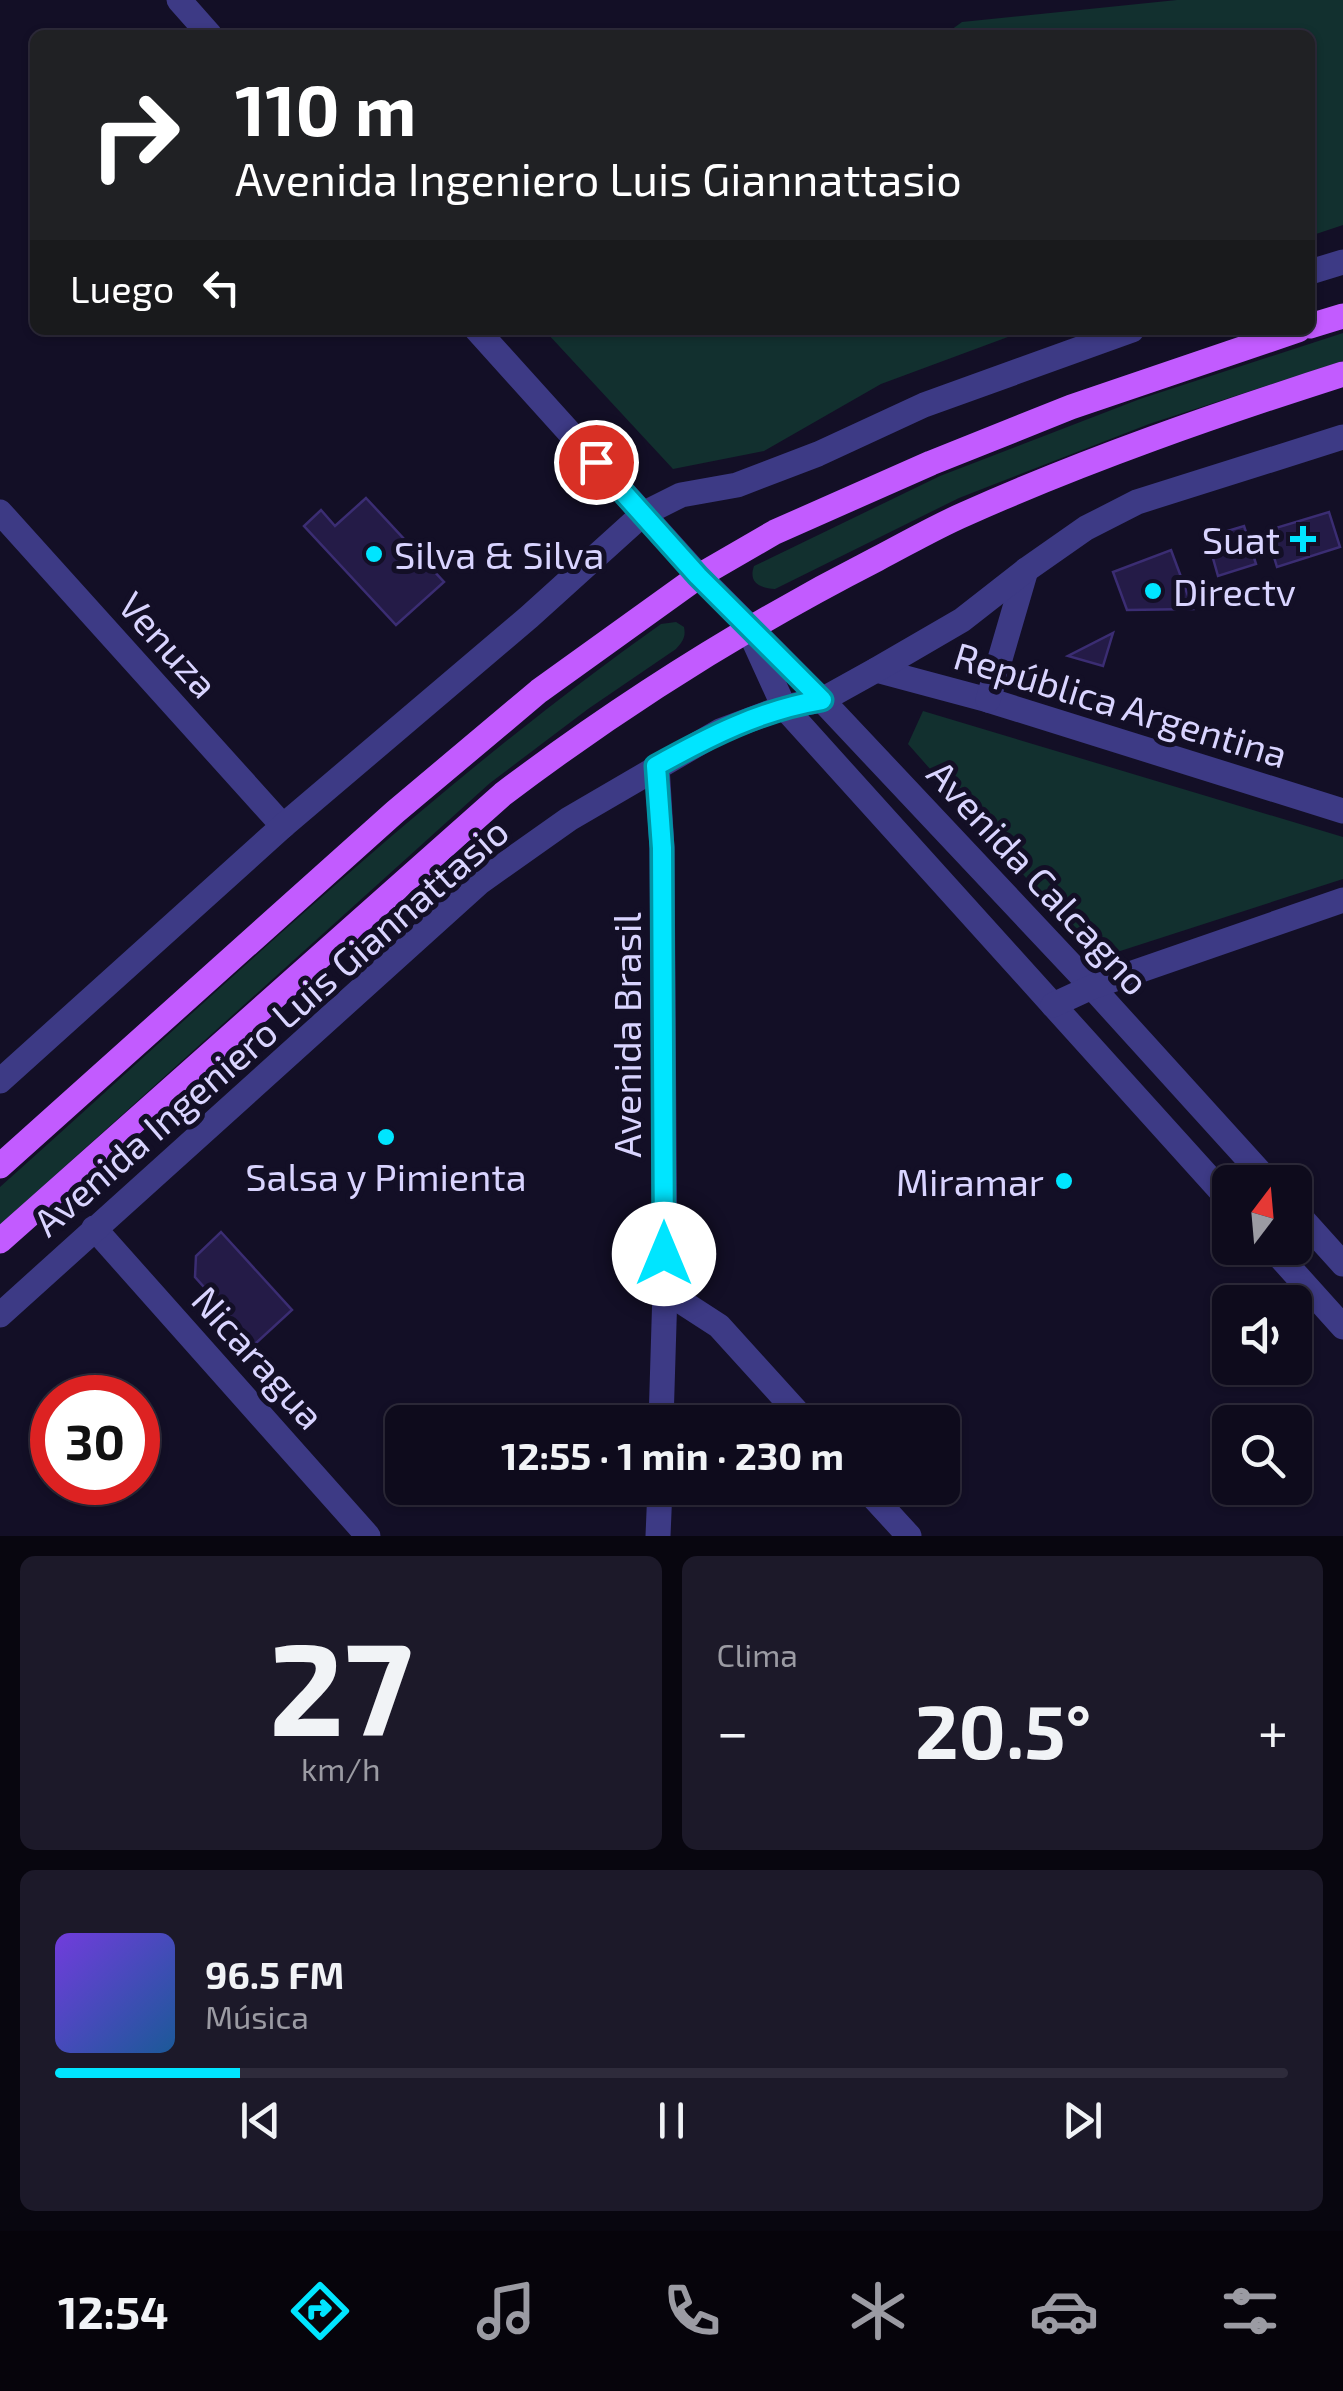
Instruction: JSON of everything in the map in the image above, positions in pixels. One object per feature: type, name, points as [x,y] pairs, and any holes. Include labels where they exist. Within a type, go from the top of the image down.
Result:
[{"type":"main road","points":[[1315,324],[1343,316]]},
{"type":"main road","name":"Avenida Ingeniero Luis Giannattasio","points":[[0,1166],[394,812],[539,691],[698,576],[775,532],[931,463],[1071,407],[1282,335]]},
{"type":"main road","name":"Avenida Ingeniero Luis Giannattasio","points":[[0,1241],[504,794],[588,730],[748,627],[961,515],[1119,450],[1343,374]]},
{"type":"street","points":[[179,0],[206,30]]},
{"type":"street","points":[[1315,270],[1343,262]]},
{"type":"street","name":"Avenida Calcagno","points":[[481,335],[698,576],[822,700],[1254,1165]]},
{"type":"street","points":[[0,1081],[283,826],[643,514],[681,495],[737,485],[818,454],[924,405],[1118,335]]},
{"type":"street","name":"Avenida Ingeniero Luis Giannattasio","points":[[0,1315],[480,882],[570,819],[720,731],[784,706],[822,700],[876,670],[962,620],[1086,528],[1137,502],[1343,437]]},
{"type":"street","name":"Venuza","points":[[0,512],[283,826]]},
{"type":"street","points":[[988,700],[1026,570]]},
{"type":"street","name":"Avenida Calcagno","points":[[748,627],[784,706],[1212,1181]]},
{"type":"street","name":"República Argentina","points":[[876,670],[988,700],[1343,811]]},
{"type":"street","name":"Avenida Brasil","points":[[656,766],[662,848],[665,1291],[662,1405]]},
{"type":"street","points":[[1053,1005],[1092,987],[1343,900]]},
{"type":"street","name":"Nicaragua","points":[[94,1228],[368,1536]]},
{"type":"street","points":[[1312,1230],[1343,1264]]},
{"type":"street","points":[[1287,1265],[1343,1327]]},
{"type":"street","points":[[665,1291],[720,1326],[791,1405]]},
{"type":"street","points":[[658,1536],[659,1505]]},
{"type":"street","points":[[881,1505],[909,1536]]},
{"type":"green space","points":[[1177,0],[1343,0],[1343,225],[1315,234],[1315,30],[951,30],[962,22]]},
{"type":"green space","points":[[1343,333],[1343,361],[1149,424],[959,498],[775,589],[760,586],[754,580],[754,566],[940,476],[1140,399]]},
{"type":"green space","points":[[549,335],[1013,335],[881,384],[764,451],[673,469]]},
{"type":"green space","points":[[676,622],[684,627],[685,634],[676,649],[490,783],[0,1225],[0,1187],[242,968],[488,756],[661,624]]},
{"type":"green space","points":[[923,711],[1343,837],[1343,879],[1114,953],[1088,948],[908,744]]},
{"type":"building","name":"Silva & Silva","points":[[366,498],[444,582],[396,625],[304,526],[321,510],[335,526]]},
{"type":"building","name":"Suat","points":[[1329,512],[1340,547],[1277,567],[1266,531]]},
{"type":"building","points":[[1244,526],[1256,564],[1218,576],[1207,537]]},
{"type":"building","name":"Directv","points":[[1171,550],[1193,609],[1127,610],[1113,572]]},
{"type":"building","points":[[1113,633],[1103,666],[1068,656]]},
{"type":"building","points":[[221,1232],[292,1310],[255,1344],[195,1277],[196,1256]]},
{"type":"place","name":"Suat","points":[[1303,539]]},
{"type":"place","name":"Silva & Silva","points":[[374,554]]},
{"type":"place","name":"Directv","points":[[1153,591]]},
{"type":"place","name":"Salsa y Pimienta","points":[[386,1137]]},
{"type":"place","name":"Miramar","points":[[1064,1181]]},
{"type":"route","points":[[596,462],[698,576],[822,700],[784,706],[720,731],[656,766],[662,848],[664,1254]]}]
